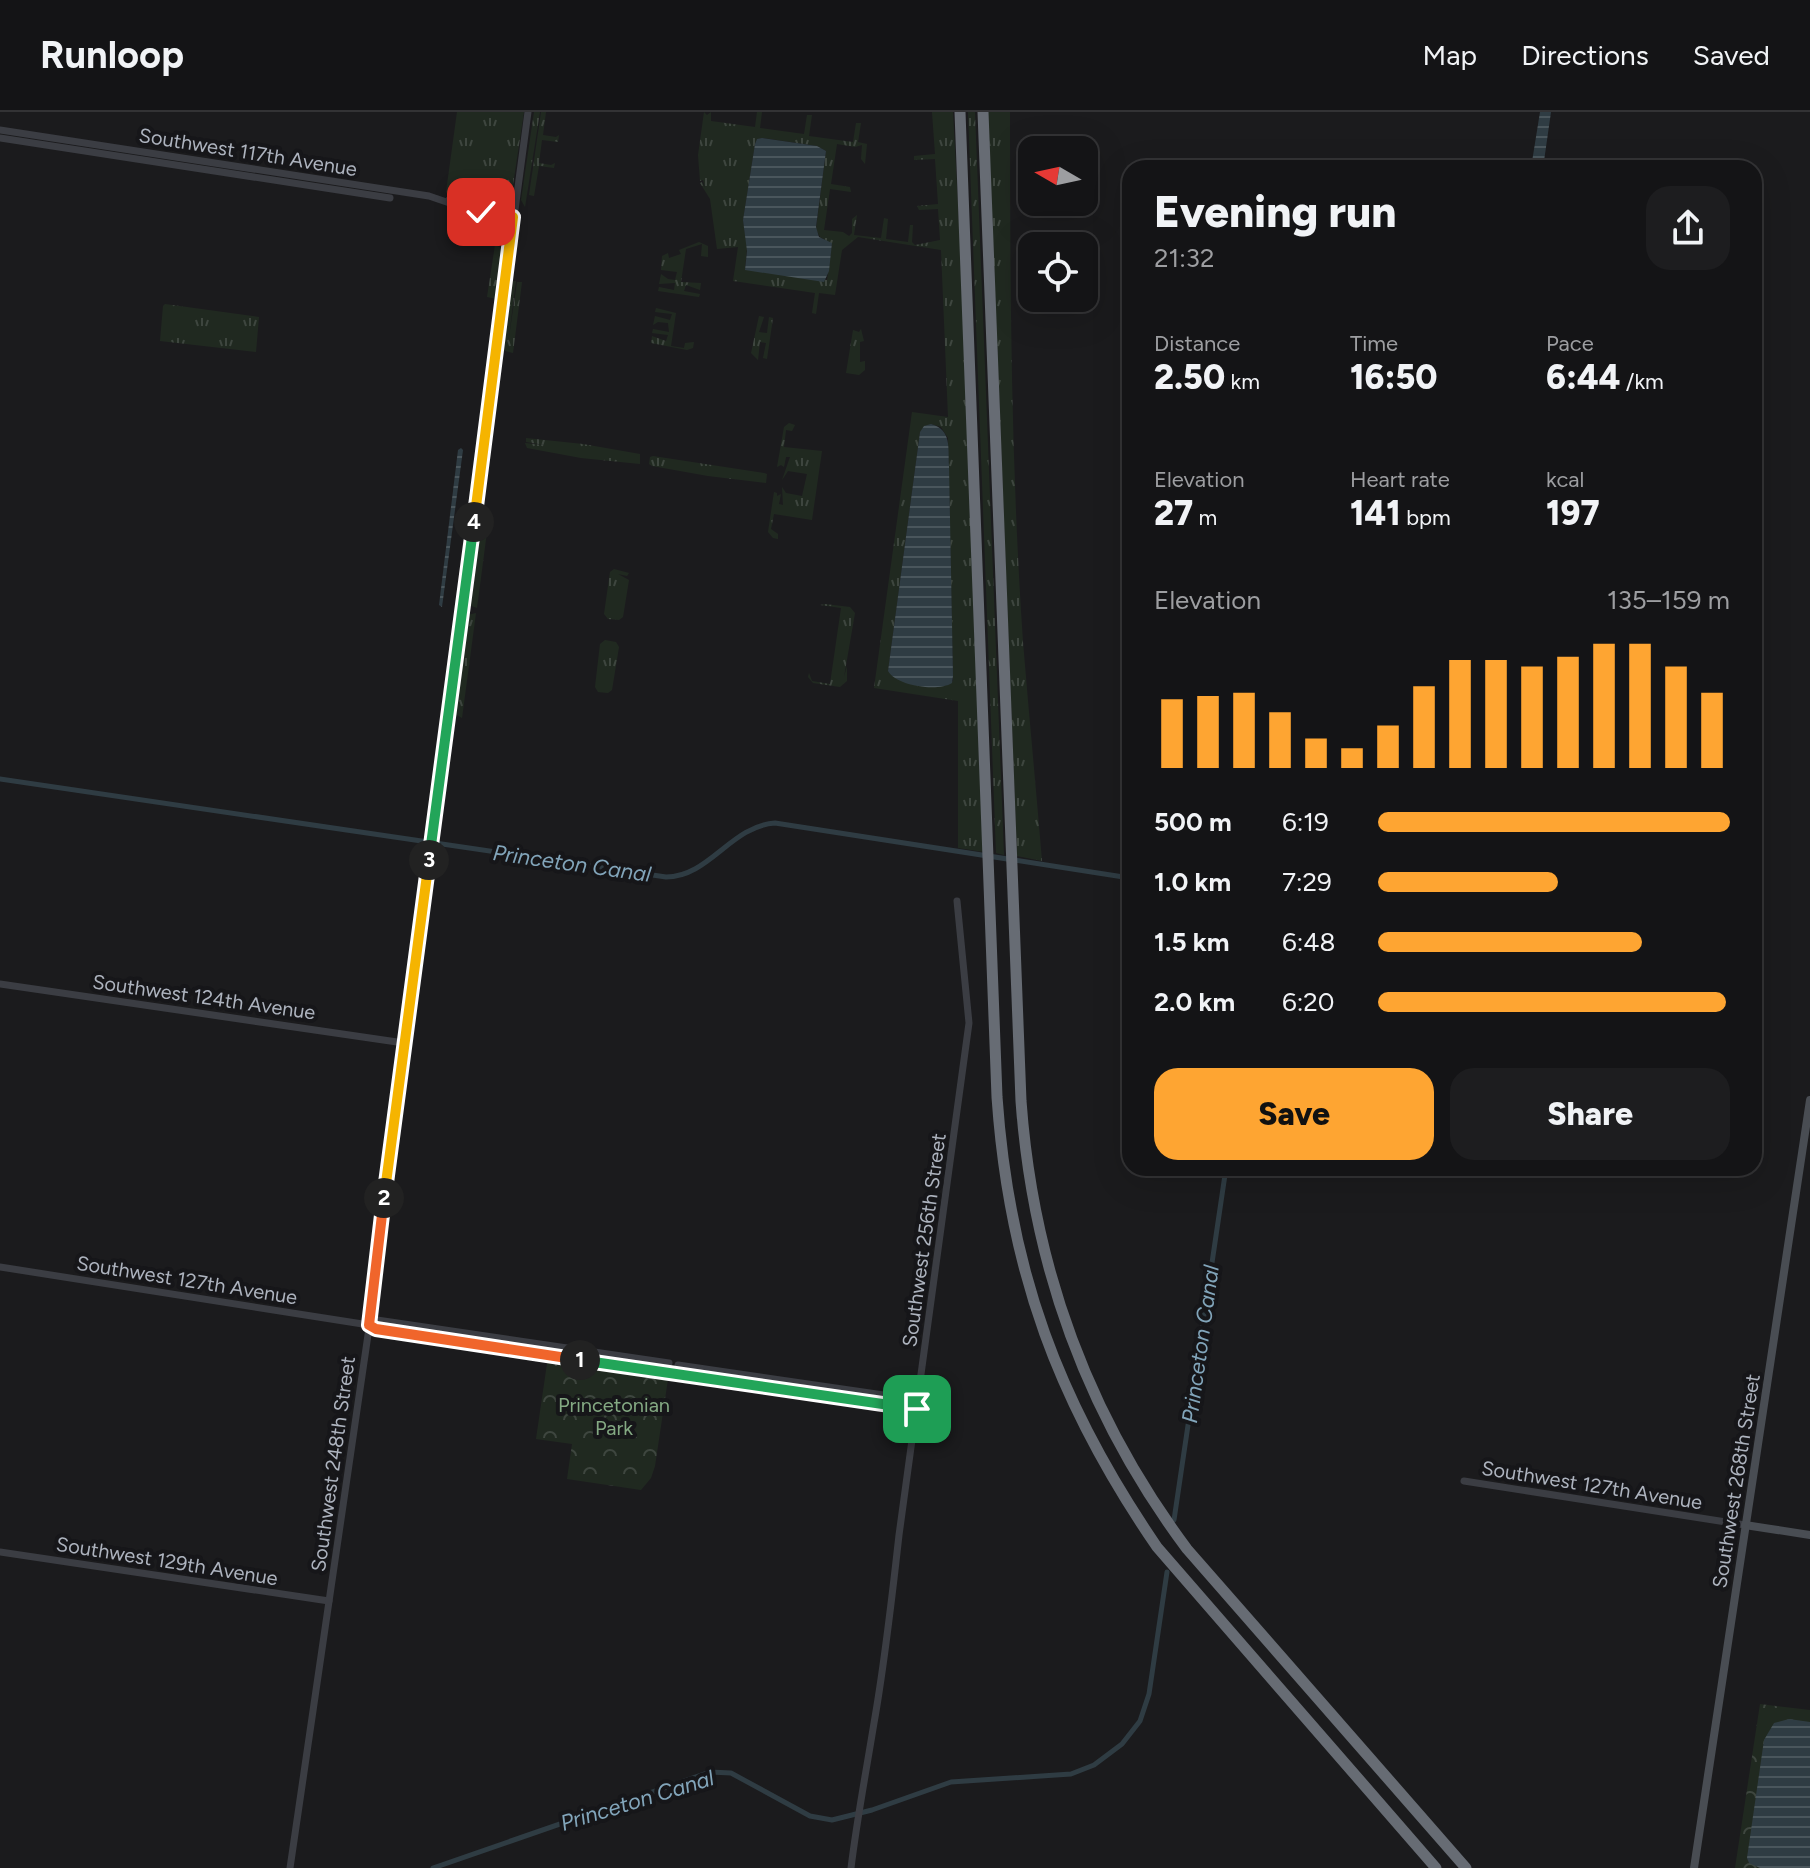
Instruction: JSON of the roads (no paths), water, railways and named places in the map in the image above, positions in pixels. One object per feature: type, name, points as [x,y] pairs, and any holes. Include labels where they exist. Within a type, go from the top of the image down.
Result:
[{"type":"highway","points":[[958,112],[1000,1131],[1021,1262],[1040,1325],[1067,1394],[1106,1468],[1157,1547],[1436,1868]]},
{"type":"highway","points":[[983,112],[1022,1117],[1030,1186],[1057,1299],[1078,1359],[1102,1411],[1161,1514],[1187,1549],[1466,1868]]},
{"type":"main road","name":"Southwest 268th Street","points":[[1694,1868],[1810,1100]]},
{"type":"main road","name":"Southwest 127th Avenue","points":[[1745,1525],[1810,1535]]},
{"type":"street","name":"Southwest 248th Street","points":[[290,1868],[369,1325],[528,112]]},
{"type":"street","name":"Southwest 117th Avenue","points":[[0,130],[338,185]]},
{"type":"street","name":"Southwest 117th Avenue","points":[[0,138],[514,207]]},
{"type":"street","points":[[338,185],[390,198]]},
{"type":"street","name":"Southwest 117th Avenue","points":[[443,199],[473,211],[513,217]]},
{"type":"street","name":"Southwest 256th Street","points":[[851,1868],[857,1808],[889,1629],[969,1023],[957,901]]},
{"type":"street","name":"Southwest 124th Avenue","points":[[0,984],[404,1043]]},
{"type":"street","name":"Southwest 127th Avenue","points":[[0,1267],[369,1325],[376,1329],[603,1359],[674,1364],[918,1400]]},
{"type":"street","name":"Southwest 127th Avenue","points":[[603,1359],[672,1374],[917,1409]]},
{"type":"street","points":[[672,1374],[667,1368],[674,1364]]},
{"type":"street","name":"Southwest 127th Avenue","points":[[1464,1481],[1745,1525]]},
{"type":"street","name":"Southwest 129th Avenue","points":[[0,1552],[329,1601]]},
{"type":"waterway","name":"Princeton Canal","points":[[0,779],[666,877],[695,869],[745,833],[775,823],[1122,877]]},
{"type":"waterway","name":"Princeton Canal","points":[[1174,1520],[1225,1176]]},
{"type":"waterway","name":"Princeton Canal","points":[[433,1868],[710,1772],[731,1773],[810,1816],[832,1820],[872,1810],[951,1782],[1071,1774],[1094,1765],[1122,1744],[1140,1721],[1149,1694],[1167,1572]]},
{"type":"park label","name":"Princetonian Park","points":[[614,1416]]}]
